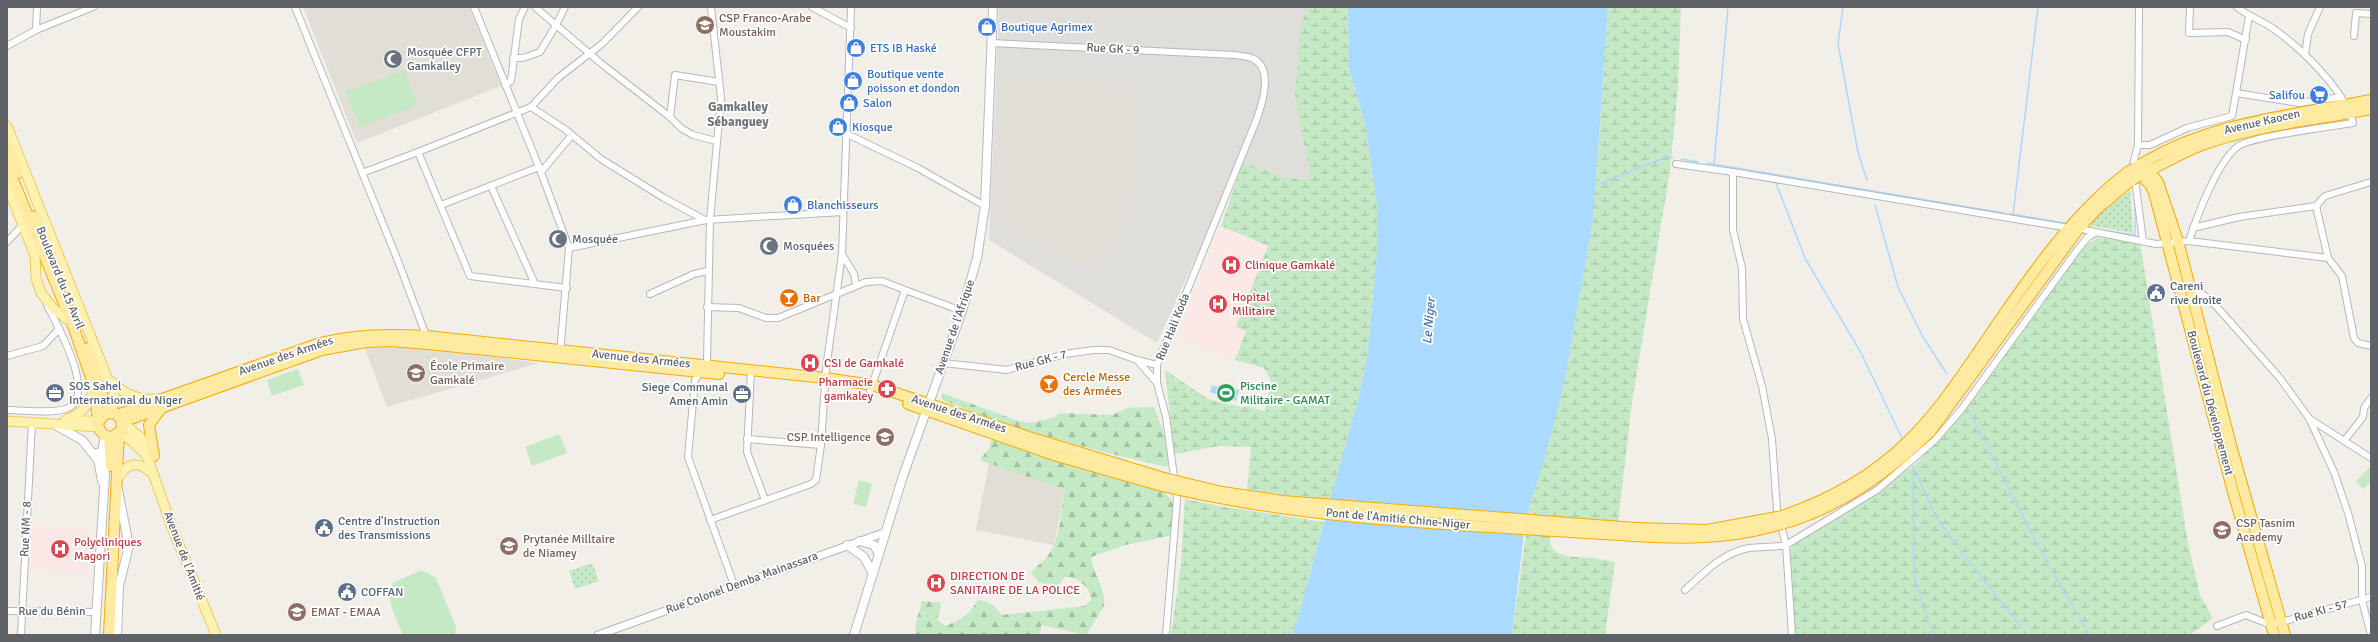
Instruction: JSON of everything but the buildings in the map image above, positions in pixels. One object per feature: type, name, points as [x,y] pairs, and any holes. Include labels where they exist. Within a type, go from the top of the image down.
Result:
[{"type":"highway","name":"Avenue Kaocen","points":[[2135,173],[2172,147],[2245,123],[2371,100]]},
{"type":"highway","name":"Avenue Kaocen","points":[[2135,173],[2149,171],[2204,144],[2235,134],[2346,105],[2371,109]]},
{"type":"highway","name":"Boulevard du 15 Avril","points":[[7,146],[100,369],[115,416]]},
{"type":"highway","points":[[2158,182],[2159,172],[2166,162]]},
{"type":"highway","name":"Boulevard du 15 Avril","points":[[7,165],[72,323],[94,386],[102,430],[111,455],[104,635]]},
{"type":"highway","points":[[2149,171],[2158,182]]},
{"type":"highway","name":"Boulevard du Développement","points":[[2135,173],[2151,186],[2167,244],[2194,322],[2285,635]]},
{"type":"highway","name":"Pont de l'Amitié Chine-Niger","points":[[1163,482],[1219,500],[1284,510],[1635,532],[1673,539],[1714,537],[1833,505],[1864,487],[1910,446],[1930,432],[1961,384],[2077,231],[2097,209],[2135,173]]},
{"type":"highway","name":"Boulevard du Développement","points":[[2158,182],[2178,241],[2189,287],[2194,322]]},
{"type":"highway","name":"Avenue des Armées","points":[[115,416],[162,404],[322,350],[366,342],[427,340],[871,388],[927,407],[1050,454],[1124,471],[1163,482]]},
{"type":"highway","name":"Boulevard du Développement","points":[[2202,351],[2233,492],[2273,630]]},
{"type":"highway","points":[[154,456],[149,426],[162,404]]},
{"type":"highway","points":[[102,430],[115,416]]},
{"type":"highway","points":[[109,635],[119,433],[115,416]]},
{"type":"highway","points":[[102,430],[119,433]]},
{"type":"main road","name":"Avenue de l'Afrique","points":[[854,635],[927,407],[962,311],[977,258],[985,206],[993,7]]},
{"type":"main road","name":"Boulevard du 15 Avril","points":[[7,126],[100,369],[112,382],[120,400],[115,416]]},
{"type":"main road","name":"Boulevard du 15 Avril","points":[[7,185],[35,256],[36,278],[41,293],[53,308],[72,323]]},
{"type":"main road","points":[[112,382],[120,390],[133,396],[162,404]]},
{"type":"main road","points":[[58,423],[74,417],[84,409],[91,398],[94,386]]},
{"type":"main road","points":[[115,416],[140,437],[154,456]]},
{"type":"main road","points":[[7,421],[58,423],[102,430]]},
{"type":"main road","points":[[58,423],[82,440],[98,461]]},
{"type":"main road","points":[[102,430],[98,461],[103,488]]},
{"type":"main road","points":[[95,635],[105,474],[102,449],[102,430]]},
{"type":"main road","name":"Avenue de l'Amitié","points":[[119,433],[132,440],[142,449],[155,476],[174,532],[216,635]]},
{"type":"main road","points":[[111,455],[129,546],[119,586],[117,635]]},
{"type":"main road","name":"Avenue de l'Amitié","points":[[154,456],[155,476]]},
{"type":"main road","points":[[116,482],[124,469],[135,465],[143,466],[155,476]]},
{"type":"main road","points":[[860,541],[874,545],[879,554]]},
{"type":"main road","points":[[847,545],[864,557],[873,574]]},
{"type":"street","points":[[36,30],[37,7]]},
{"type":"street","points":[[7,46],[36,30],[93,7]]},
{"type":"street","points":[[295,7],[427,340]]},
{"type":"street","points":[[474,7],[540,169],[569,248],[567,288],[560,354]]},
{"type":"street","points":[[505,85],[511,81],[519,19],[524,7]]},
{"type":"street","points":[[535,7],[689,133],[716,141]]},
{"type":"street","points":[[514,58],[523,58],[540,52],[565,7]]},
{"type":"street","points":[[362,173],[531,107],[558,78],[603,43],[638,7]]},
{"type":"street","points":[[711,7],[720,98],[708,220],[707,361],[695,380],[688,457],[734,585]]},
{"type":"street","points":[[812,7],[851,28]]},
{"type":"street","points":[[710,520],[814,482],[821,445],[825,382],[838,294],[842,254],[845,133],[851,7]]},
{"type":"street","points":[[2139,7],[2138,145],[2133,164],[2143,241]]},
{"type":"street","points":[[2190,7],[2190,33],[2228,32],[2246,40]]},
{"type":"street","points":[[2189,241],[2215,175],[2237,146],[2260,138],[2353,124],[2346,105],[2305,55],[2269,26],[2237,7]]},
{"type":"street","points":[[2305,55],[2308,34],[2320,7]]},
{"type":"street","points":[[2138,145],[2150,145],[2187,128],[2232,116],[2246,40],[2247,12]]},
{"type":"street","points":[[2354,36],[2356,13],[2371,14]]},
{"type":"street","name":"Rue GK - 9","points":[[991,43],[1235,55],[1253,58]]},
{"type":"street","name":"Rue Hali Koda","points":[[1166,635],[1177,500],[1166,418],[1157,383],[1157,365],[1262,105],[1265,88],[1264,74],[1259,63],[1253,58]]},
{"type":"street","points":[[670,117],[675,75],[719,82]]},
{"type":"street","points":[[2236,93],[2300,103],[2346,105]]},
{"type":"street","points":[[531,107],[572,135],[601,159],[659,195],[708,220]]},
{"type":"street","points":[[845,133],[918,168],[985,206]]},
{"type":"street","points":[[441,206],[491,186],[540,169],[572,135]]},
{"type":"street","points":[[418,152],[470,276],[534,282],[567,288]]},
{"type":"street","points":[[1676,164],[1734,172],[2063,227]]},
{"type":"street","points":[[1734,172],[1733,230],[1742,268],[1743,319],[1770,424],[1777,510],[1786,545],[1792,635]]},
{"type":"street","points":[[2193,228],[2239,217],[2316,206],[2324,196],[2371,182]]},
{"type":"street","points":[[491,186],[534,282]]},
{"type":"street","points":[[2316,206],[2328,258],[2342,276],[2355,341],[2371,346]]},
{"type":"street","points":[[569,248],[708,220],[843,212]]},
{"type":"street","points":[[7,242],[19,229]]},
{"type":"street","points":[[2085,230],[2095,233],[2167,244],[2178,241],[2189,241],[2328,258]]},
{"type":"street","points":[[1685,590],[1717,561],[1730,554],[1750,548],[1771,548],[1786,545],[1877,490],[1913,461],[1935,440],[1961,410],[2078,249],[2088,237],[2095,233]]},
{"type":"street","points":[[842,254],[854,274],[856,285]]},
{"type":"street","points":[[650,294],[694,274],[708,271]]},
{"type":"street","points":[[707,307],[739,308],[761,316],[778,318],[838,294],[856,285],[879,281],[962,311]]},
{"type":"street","points":[[2189,287],[2204,295],[2217,306],[2279,377],[2309,418],[2334,472],[2348,513],[2362,566],[2362,600],[2371,635]]},
{"type":"street","points":[[871,388],[905,290]]},
{"type":"street","points":[[7,410],[52,411],[66,408],[73,403],[78,382],[73,360],[41,293]]},
{"type":"street","points":[[7,356],[43,346],[59,329]]},
{"type":"street","name":"Rue GK - 7","points":[[943,363],[1007,370],[1065,354],[1093,350],[1109,350],[1157,365]]},
{"type":"street","points":[[1137,360],[1157,383]]},
{"type":"street","points":[[751,374],[747,439],[748,456],[765,500]]},
{"type":"street","points":[[2344,441],[2363,417],[2364,408],[2371,398]]},
{"type":"street","points":[[2309,418],[2371,458]]},
{"type":"street","name":"Rue NM - 8","points":[[21,635],[34,423]]},
{"type":"street","points":[[747,439],[821,445]]},
{"type":"street","name":"Rue Colonel Demba Mainassara","points":[[598,635],[734,585],[886,532]]},
{"type":"street","name":"Rue KI - 57","points":[[2273,630],[2282,622],[2371,598]]},
{"type":"street","name":"Rue du Bénin","points":[[7,611],[96,612]]},
{"type":"street","points":[[2218,626],[2246,615],[2273,630]]},
{"type":"shaded area","points":[[303,7],[469,7],[501,86],[357,143]]},
{"type":"shaded area","points":[[999,7],[1309,7],[1295,97],[1312,179],[1286,178],[1240,161],[1157,343],[989,240]]},
{"type":"shaded area","points":[[1003,80],[1137,88],[1129,211],[1117,243],[1090,269],[1013,229],[996,206]]},
{"type":"shaded area","name":"Hopital Militaire","points":[[1221,226],[1268,246],[1236,326],[1246,331],[1235,360],[1180,339],[1179,333]]},
{"type":"shaded area","points":[[364,346],[414,347],[539,363],[387,407]]},
{"type":"shaded area","points":[[989,463],[1065,490],[1054,545],[976,530]]},
{"type":"shaded area","name":"Polycliniques Magori","points":[[33,524],[90,528],[87,574],[30,571]]},
{"type":"green space","points":[[1309,7],[1348,7],[1349,69],[1365,123],[1377,204],[1377,255],[1367,358],[1357,404],[1331,500],[1247,490],[1251,447],[1219,446],[1174,454],[1165,370],[1208,399],[1241,407],[1248,406],[1265,412],[1271,380],[1264,368],[1235,360],[1246,331],[1236,327],[1268,246],[1221,226],[1243,162],[1286,178],[1311,179],[1295,97],[1300,26]]},
{"type":"green space","points":[[1608,7],[1681,7],[1678,87],[1670,170],[1632,402],[1618,522],[1526,516],[1565,379],[1593,220]]},
{"type":"green space","points":[[404,70],[418,105],[360,127],[346,92]]},
{"type":"green space","points":[[2130,190],[2133,233],[2087,225]]},
{"type":"green space","points":[[2097,238],[2140,242],[2188,544],[2200,595],[2213,618],[2190,635],[1795,635],[1789,554],[1793,543],[1879,491],[1918,462],[1975,396],[2071,261],[2084,246]]},
{"type":"green space","points":[[298,369],[304,385],[272,396],[267,380]]},
{"type":"green space","points":[[942,393],[1019,421],[1031,423],[1052,418],[1061,413],[1112,415],[1127,408],[1154,407],[1167,445],[1167,467],[1081,446],[969,411],[942,400]]},
{"type":"green space","points":[[559,434],[567,453],[532,466],[525,447]]},
{"type":"green space","points":[[992,439],[1160,489],[1172,502],[1175,518],[1173,528],[1169,536],[1125,545],[1091,557],[1103,593],[1104,606],[1086,635],[1041,625],[1040,635],[916,635],[915,630],[921,601],[940,602],[941,606],[937,620],[945,626],[956,622],[964,616],[971,610],[978,600],[989,603],[1002,615],[1085,606],[1091,600],[1089,591],[1075,578],[1065,577],[1058,585],[1040,583],[1031,573],[1052,550],[1060,525],[1065,490],[980,460],[989,448]]},
{"type":"green space","points":[[2371,466],[2371,481],[2363,489],[2356,481]]},
{"type":"green space","points":[[859,480],[872,484],[866,507],[853,504]]},
{"type":"green space","points":[[1185,499],[1219,506],[1324,522],[1293,635],[1171,635],[1181,564]]},
{"type":"green space","points":[[1526,534],[1551,534],[1550,543],[1553,549],[1564,555],[1615,562],[1605,635],[1512,635]]},
{"type":"green space","points":[[592,563],[599,581],[575,589],[569,571]]},
{"type":"green space","points":[[421,570],[436,578],[456,627],[455,635],[403,635],[392,609],[390,596],[391,589],[393,583]]},
{"type":"water","name":"Le Niger","points":[[1348,7],[1608,7],[1593,220],[1565,379],[1545,458],[1526,516],[1512,635],[1293,635],[1357,404],[1367,358],[1377,255],[1377,204],[1365,123],[1349,69]]},
{"type":"water","name":"Piscine Militaire - GAMAT","points":[[1212,385],[1218,387],[1219,385],[1239,390],[1236,401],[1210,392]]},
{"type":"waterway","points":[[1714,164],[1728,7]]},
{"type":"waterway","points":[[1843,7],[1838,44],[1858,152],[1867,180]]},
{"type":"waterway","points":[[2013,215],[2038,7]]},
{"type":"waterway","points":[[1597,185],[1666,157],[1673,158]]},
{"type":"waterway","points":[[1681,159],[1699,162]]},
{"type":"waterway","points":[[1707,163],[2003,213]]},
{"type":"waterway","points":[[1776,183],[1805,258],[1861,353],[1903,440]]},
{"type":"waterway","points":[[2100,230],[2135,235],[2135,200]]},
{"type":"waterway","points":[[1875,205],[1898,287],[1923,337],[1947,374]]},
{"type":"waterway","points":[[2011,214],[2065,223]]},
{"type":"waterway","points":[[1970,413],[2038,546],[2089,635]]},
{"type":"waterway","points":[[1913,466],[1914,574],[1928,619]]},
{"type":"waterway","points":[[1917,475],[1935,516],[1955,543]]},
{"type":"waterway","points":[[1960,550],[2022,628]]},
{"type":"waterway","points":[[1931,623],[1936,635]]},
{"type":"place","name":"CSP Franco-Arabe Moustakim","points":[[705,25]]},
{"type":"place","name":"Boutique Agrimex","points":[[987,27]]},
{"type":"place","name":"ETS IB Haské","points":[[856,48]]},
{"type":"place","name":"Mosquée CFPT Gamkalley","points":[[393,59]]},
{"type":"place","name":"Boutique vente poisson et dondon","points":[[853,81]]},
{"type":"place","name":"Salifou","points":[[2319,95]]},
{"type":"place","name":"Salon","points":[[849,103]]},
{"type":"place","name":"Kiosque","points":[[838,127]]},
{"type":"place","name":"Blanchisseurs","points":[[793,205]]},
{"type":"place","name":"Mosquée","points":[[558,239]]},
{"type":"place","name":"Mosquées","points":[[769,246]]},
{"type":"place","name":"Clinique Gamkalé","points":[[1231,265]]},
{"type":"place","name":"Careni rive droite","points":[[2156,293]]},
{"type":"place","name":"Bar","points":[[789,298]]},
{"type":"place","name":"Hopital Militaire","points":[[1218,304]]},
{"type":"place","name":"CSI de Gamkalé","points":[[810,363]]},
{"type":"place","name":"École Primaire Gamkalé","points":[[416,373]]},
{"type":"place","name":"Cercle Messe des Armées","points":[[1049,384]]},
{"type":"place","name":"Pharmacie gamkaley","points":[[887,389]]},
{"type":"place","name":"SOS Sahel International du Niger","points":[[55,393]]},
{"type":"place","name":"Piscine Militaire - GAMAT","points":[[1226,393]]},
{"type":"place","name":"Siege Communal Amen Amin","points":[[742,394]]},
{"type":"place","name":"CSP Intelligence","points":[[885,437]]},
{"type":"place","name":"Centre d'Instruction des Transmissions","points":[[324,528]]},
{"type":"place","name":"CSP Tasnim Academy","points":[[2222,530]]},
{"type":"place","name":"Prytanée Milltaire de Niamey","points":[[509,546]]},
{"type":"place","name":"Polycliniques Magori","points":[[60,549]]},
{"type":"place","name":"DIRECTION DE SANITAIRE DE LA POLICE","points":[[936,583]]},
{"type":"place","name":"COFFAN","points":[[347,592]]},
{"type":"place","name":"EMAT - EMAA","points":[[297,612]]},
{"type":"district","name":"Gamkalley Sébanguey","points":[[738,114]]}]
